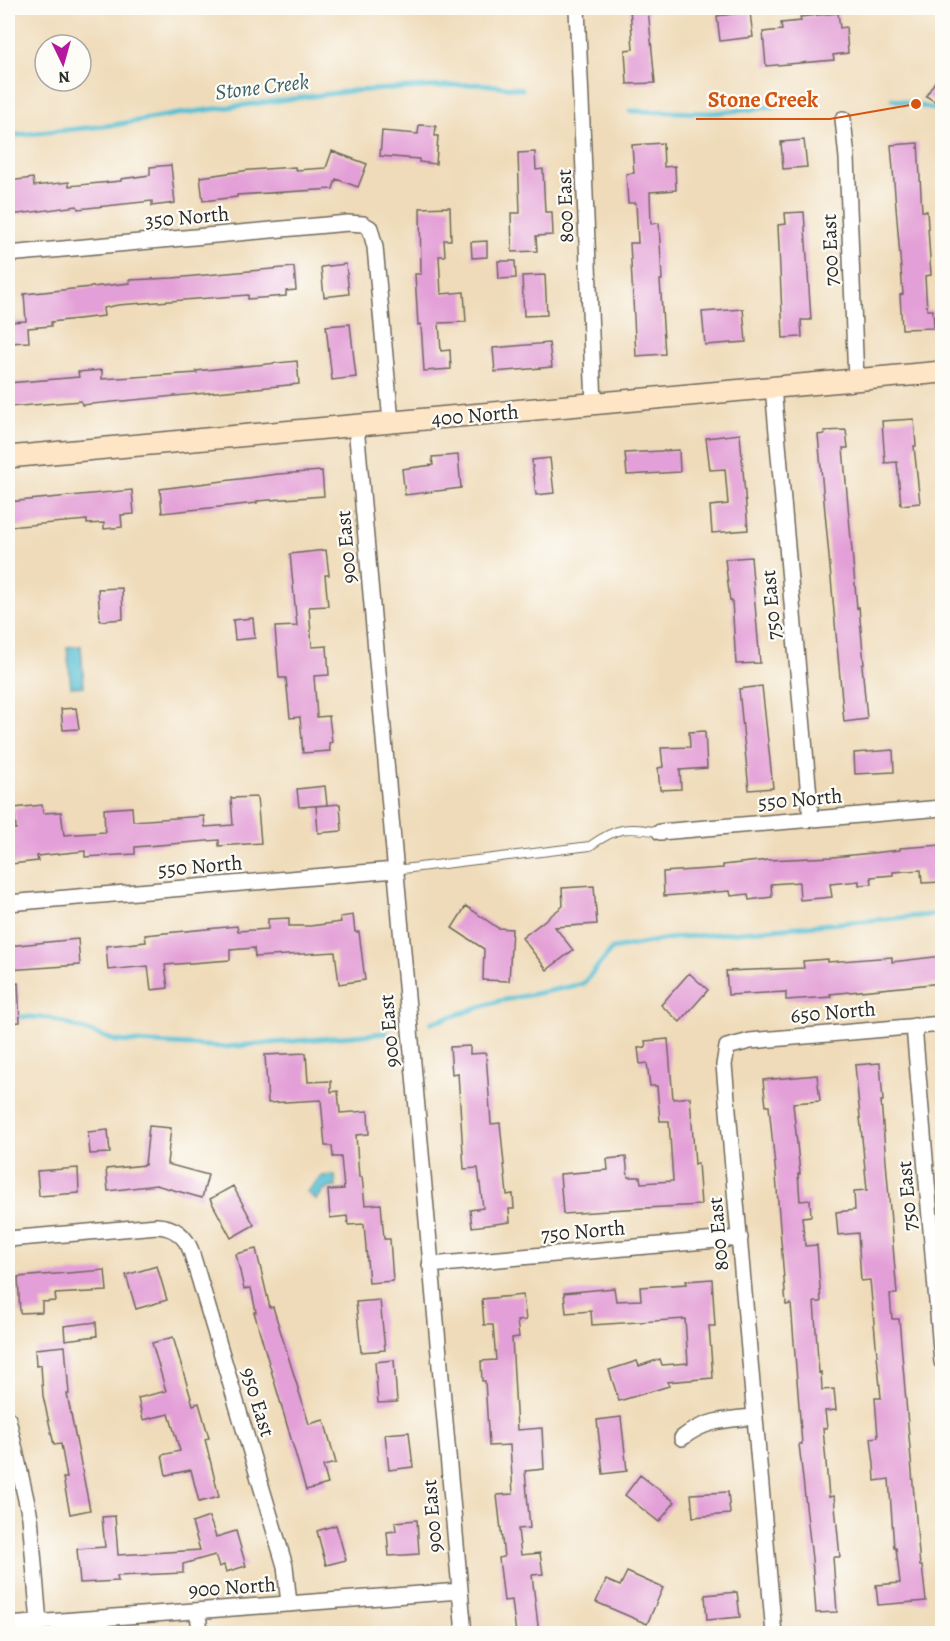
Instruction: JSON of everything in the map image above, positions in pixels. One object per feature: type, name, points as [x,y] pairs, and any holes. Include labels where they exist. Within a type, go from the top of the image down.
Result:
[{"type":"main road","name":"400 North","points":[[8,457],[942,372]]},
{"type":"street","name":"800 East","points":[[577,8],[594,404]]},
{"type":"street","name":"700 East","points":[[843,119],[847,158],[856,380]]},
{"type":"street","name":"350 North","points":[[8,254],[348,223],[363,224],[370,228],[375,247],[391,422]]},
{"type":"street","name":"750 East","points":[[773,387],[811,819]]},
{"type":"street","name":"900 East","points":[[356,426],[464,1634]]},
{"type":"street","name":"550 North","points":[[660,832],[942,808]]},
{"type":"street","name":"550 North","points":[[8,903],[395,870]]},
{"type":"street","name":"650 North","points":[[727,1047],[750,1041],[942,1024]]},
{"type":"street","name":"750 East","points":[[914,1026],[942,1362]]},
{"type":"street","name":"800 East","points":[[727,1047],[724,1065],[774,1634]]},
{"type":"street","name":"950 East","points":[[8,1239],[164,1227],[181,1235],[191,1251],[285,1566],[289,1604]]},
{"type":"street","name":"750 North","points":[[430,1265],[740,1238]]},
{"type":"street","points":[[682,1438],[692,1430],[718,1420],[755,1417]]},
{"type":"street","points":[[8,1419],[30,1517],[39,1623]]},
{"type":"street","name":"900 North","points":[[8,1625],[460,1591]]},
{"type":"street","points":[[198,1611],[200,1634]]},
{"type":"lane","points":[[395,870],[412,870],[590,846],[606,834],[626,828],[660,832]]},
{"type":"water","points":[[81,646],[84,686],[71,687],[67,647]]},
{"type":"water","points":[[335,1175],[336,1187],[326,1188],[316,1200],[307,1192],[322,1176]]},
{"type":"building","points":[[630,8],[648,8],[655,83],[627,84],[625,50],[633,49]]},
{"type":"building","points":[[750,12],[753,37],[720,41],[717,16]]},
{"type":"building","points":[[838,13],[840,28],[846,27],[848,53],[833,55],[834,60],[766,66],[763,32],[782,30],[781,23],[801,21],[800,17]]},
{"type":"building","points":[[942,70],[942,106],[926,96]]},
{"type":"building","points":[[419,125],[436,126],[435,136],[438,136],[436,164],[419,162],[419,159],[380,156],[382,131],[418,134]]},
{"type":"building","points":[[804,140],[807,167],[783,169],[781,142]]},
{"type":"building","points":[[663,143],[664,167],[675,166],[676,190],[650,192],[651,224],[659,223],[665,354],[636,356],[630,243],[638,243],[636,203],[628,203],[626,174],[634,173],[632,145]]},
{"type":"building","points":[[918,143],[922,211],[927,211],[931,275],[925,276],[927,310],[933,310],[934,328],[902,329],[900,295],[903,294],[891,145]]},
{"type":"building","points":[[332,151],[367,164],[358,187],[336,179],[333,189],[237,195],[237,197],[203,201],[200,177],[250,170],[295,167],[296,170],[326,168]]},
{"type":"building","points":[[535,152],[536,170],[543,169],[545,212],[552,212],[553,235],[536,236],[537,251],[512,252],[511,213],[520,213],[518,153]]},
{"type":"building","points":[[171,165],[175,203],[152,206],[152,201],[78,209],[77,206],[11,215],[10,209],[8,210],[8,181],[33,178],[34,186],[69,182],[69,186],[121,181],[121,179],[150,175],[150,167]]},
{"type":"building","points":[[450,207],[451,240],[444,240],[445,256],[439,256],[441,294],[464,292],[466,322],[439,323],[441,351],[450,350],[451,369],[424,371],[415,274],[421,274],[420,208]]},
{"type":"building","points":[[804,212],[811,320],[801,320],[802,337],[783,338],[778,225],[786,224],[785,213]]},
{"type":"building","points":[[487,241],[487,257],[472,258],[471,242]]},
{"type":"building","points":[[498,261],[515,261],[516,278],[499,279]]},
{"type":"building","points":[[346,264],[349,294],[324,297],[321,267]]},
{"type":"building","points":[[294,267],[296,290],[286,291],[286,296],[248,299],[248,295],[118,305],[103,308],[104,316],[51,322],[51,326],[28,328],[29,342],[8,343],[8,322],[26,321],[24,294],[130,283],[129,280]]},
{"type":"building","points":[[545,275],[547,315],[524,316],[522,276]]},
{"type":"building","points":[[743,309],[746,342],[705,345],[702,312]]},
{"type":"building","points":[[350,324],[356,377],[332,380],[326,326]]},
{"type":"building","points":[[549,343],[552,367],[495,372],[493,348]]},
{"type":"building","points":[[297,361],[299,384],[82,405],[81,401],[8,407],[8,383],[79,377],[78,372],[102,370],[102,379],[197,373],[196,371]]},
{"type":"building","points":[[914,419],[916,446],[914,446],[920,503],[901,505],[897,462],[885,463],[882,421]]},
{"type":"building","points":[[846,430],[848,448],[843,448],[857,608],[859,607],[867,719],[844,722],[818,435],[825,434],[824,431]]},
{"type":"building","points":[[740,434],[748,530],[712,533],[710,506],[728,504],[725,469],[710,470],[706,438]]},
{"type":"building","points":[[679,450],[680,472],[627,475],[625,453]]},
{"type":"building","points":[[458,455],[461,488],[405,495],[402,469],[433,465],[432,457]]},
{"type":"building","points":[[550,458],[554,493],[536,495],[532,460]]},
{"type":"building","points":[[322,471],[324,496],[257,501],[257,503],[162,513],[160,489],[278,474]]},
{"type":"building","points":[[132,490],[134,514],[121,515],[122,527],[104,529],[104,523],[87,524],[87,520],[8,527],[8,502]]},
{"type":"building","points":[[326,550],[329,575],[325,575],[328,606],[309,607],[312,647],[327,646],[329,675],[314,676],[317,717],[329,716],[332,742],[329,743],[330,751],[303,753],[300,717],[290,718],[286,678],[279,678],[275,627],[297,626],[290,554]]},
{"type":"building","points":[[751,557],[760,663],[736,664],[732,601],[730,601],[725,559]]},
{"type":"building","points":[[122,588],[123,619],[100,621],[98,589]]},
{"type":"building","points":[[253,618],[255,638],[235,640],[233,620]]},
{"type":"building","points":[[762,686],[773,788],[749,790],[739,689]]},
{"type":"building","points":[[76,708],[79,729],[63,730],[61,709]]},
{"type":"building","points":[[705,731],[707,768],[680,770],[681,789],[660,790],[658,768],[663,767],[661,748],[690,747],[689,732]]},
{"type":"building","points":[[893,750],[894,772],[855,774],[854,753]]},
{"type":"building","points":[[325,786],[327,805],[299,807],[297,789]]},
{"type":"building","points":[[257,797],[261,843],[219,846],[219,840],[135,847],[135,854],[85,857],[85,851],[37,856],[38,861],[11,864],[8,830],[16,829],[14,808],[42,805],[43,813],[61,812],[64,835],[105,832],[104,809],[132,807],[133,821],[204,816],[205,827],[233,825],[231,798]]},
{"type":"building","points":[[340,804],[342,831],[318,833],[316,806]]},
{"type":"building","points":[[942,845],[942,882],[922,883],[921,870],[893,872],[893,875],[871,877],[872,884],[859,885],[859,881],[830,884],[832,897],[800,900],[799,882],[771,884],[772,897],[749,900],[748,894],[731,896],[730,891],[664,896],[663,872],[723,868],[723,865],[768,860],[833,857]]},
{"type":"building","points":[[594,886],[597,924],[555,927],[573,950],[547,970],[522,938],[563,906],[562,888]]},
{"type":"building","points":[[466,906],[498,928],[512,929],[509,981],[483,980],[484,949],[452,928]]},
{"type":"building","points":[[353,915],[355,932],[359,932],[365,980],[339,984],[335,952],[255,957],[254,948],[230,950],[230,960],[165,965],[168,988],[151,990],[148,966],[108,970],[106,946],[146,942],[145,935],[237,926],[238,931],[268,929],[268,919],[289,918],[289,926],[310,926],[341,922],[340,917]]},
{"type":"building","points":[[78,939],[80,965],[8,970],[8,946]]},
{"type":"building","points":[[942,956],[942,983],[830,994],[831,997],[786,1000],[786,992],[728,995],[726,971],[804,968],[803,961],[828,959],[828,962],[892,957],[892,962]]},
{"type":"building","points":[[689,973],[708,990],[680,1022],[661,1005]]},
{"type":"building","points":[[18,983],[20,1022],[8,1023],[8,984]]},
{"type":"building","points":[[668,1039],[673,1099],[690,1097],[695,1164],[698,1163],[701,1205],[563,1214],[560,1174],[608,1170],[607,1159],[626,1157],[628,1177],[640,1177],[641,1183],[673,1181],[669,1121],[660,1121],[657,1086],[650,1086],[647,1063],[640,1064],[638,1048],[646,1047],[645,1041]]},
{"type":"building","points":[[470,1046],[470,1054],[486,1053],[491,1124],[500,1123],[507,1195],[513,1194],[514,1209],[509,1209],[510,1222],[472,1227],[470,1210],[483,1208],[478,1168],[464,1169],[458,1073],[452,1074],[450,1047]]},
{"type":"building","points":[[306,1053],[308,1082],[331,1081],[331,1092],[338,1091],[340,1113],[368,1111],[369,1134],[356,1135],[359,1177],[362,1177],[365,1205],[381,1204],[384,1239],[390,1239],[393,1281],[369,1283],[364,1224],[348,1225],[347,1216],[330,1218],[328,1190],[344,1189],[341,1157],[333,1157],[332,1146],[325,1146],[321,1100],[268,1103],[265,1055]]},
{"type":"building","points":[[880,1063],[897,1294],[890,1294],[892,1319],[899,1319],[920,1566],[922,1566],[926,1601],[878,1605],[876,1585],[900,1583],[896,1548],[894,1548],[889,1479],[875,1481],[871,1438],[878,1437],[875,1398],[881,1398],[870,1280],[861,1281],[858,1233],[838,1235],[836,1212],[855,1210],[854,1191],[867,1190],[855,1065]]},
{"type":"building","points":[[817,1075],[820,1101],[793,1103],[800,1174],[798,1174],[800,1201],[810,1200],[811,1216],[802,1217],[805,1246],[817,1245],[821,1302],[814,1302],[819,1373],[821,1372],[822,1390],[834,1389],[836,1410],[825,1411],[827,1428],[823,1428],[829,1497],[834,1496],[840,1557],[833,1557],[837,1612],[816,1613],[799,1444],[802,1444],[791,1304],[786,1305],[769,1106],[766,1106],[763,1080]]},
{"type":"building","points":[[149,1126],[171,1128],[167,1164],[208,1175],[202,1198],[156,1185],[108,1191],[106,1169],[145,1165]]},
{"type":"building","points":[[108,1130],[110,1153],[90,1154],[88,1132]]},
{"type":"building","points":[[78,1168],[79,1193],[39,1196],[37,1171]]},
{"type":"building","points":[[233,1186],[254,1225],[231,1238],[210,1199]]},
{"type":"building","points":[[256,1249],[270,1308],[273,1307],[309,1424],[324,1420],[336,1463],[323,1466],[328,1484],[306,1490],[254,1312],[256,1312],[251,1288],[244,1289],[236,1254]]},
{"type":"building","points":[[157,1266],[167,1300],[136,1309],[126,1275]]},
{"type":"building","points":[[105,1270],[107,1291],[55,1294],[56,1301],[42,1302],[42,1312],[20,1313],[18,1277]]},
{"type":"building","points":[[712,1279],[715,1326],[709,1326],[713,1378],[667,1382],[669,1386],[619,1401],[609,1370],[637,1361],[639,1366],[660,1359],[662,1365],[688,1363],[685,1319],[592,1325],[591,1311],[566,1313],[564,1293],[614,1288],[616,1301],[641,1300],[640,1287],[687,1284],[686,1281]]},
{"type":"building","points":[[523,1295],[526,1320],[517,1321],[519,1337],[512,1338],[517,1430],[542,1428],[544,1469],[525,1471],[530,1528],[518,1529],[521,1555],[540,1553],[543,1574],[532,1575],[539,1634],[516,1634],[512,1600],[504,1601],[499,1558],[504,1557],[497,1495],[513,1494],[510,1445],[489,1446],[485,1381],[482,1381],[481,1361],[496,1360],[493,1325],[484,1325],[482,1299]]},
{"type":"building","points":[[380,1300],[385,1350],[361,1352],[356,1302]]},
{"type":"building","points":[[96,1322],[97,1336],[65,1340],[64,1326]]},
{"type":"building","points":[[173,1337],[193,1405],[199,1403],[209,1438],[205,1439],[219,1497],[199,1502],[191,1470],[166,1475],[162,1455],[180,1451],[169,1414],[143,1420],[138,1398],[166,1391],[152,1343]]},
{"type":"building","points":[[65,1346],[69,1394],[67,1394],[90,1510],[70,1514],[63,1478],[67,1478],[61,1444],[54,1445],[43,1396],[41,1365],[36,1366],[35,1349]]},
{"type":"building","points":[[394,1360],[397,1402],[378,1403],[375,1362]]},
{"type":"building","points":[[621,1417],[627,1471],[603,1474],[597,1420]]},
{"type":"building","points":[[409,1432],[413,1467],[389,1470],[385,1434]]},
{"type":"building","points":[[640,1475],[675,1502],[659,1522],[625,1495]]},
{"type":"building","points":[[728,1492],[730,1514],[693,1517],[691,1494]]},
{"type":"building","points":[[115,1516],[118,1555],[200,1550],[192,1523],[209,1517],[216,1537],[236,1531],[246,1566],[226,1572],[224,1565],[219,1567],[215,1555],[183,1564],[183,1573],[117,1576],[118,1581],[80,1583],[77,1549],[105,1547],[102,1517]]},
{"type":"building","points":[[417,1520],[419,1554],[389,1556],[387,1532],[396,1531],[395,1522]]},
{"type":"building","points":[[336,1525],[346,1560],[326,1565],[317,1531]]},
{"type":"building","points":[[627,1572],[663,1588],[647,1624],[596,1602],[606,1580],[620,1586]]},
{"type":"building","points":[[737,1592],[740,1617],[707,1620],[705,1595]]},
{"type":"waterway","name":"Stone Creek","points":[[8,136],[114,125],[177,114],[351,91],[480,84],[522,89]]},
{"type":"waterway","name":"Stone Creek","points":[[892,99],[942,111]]},
{"type":"waterway","name":"Stone Creek","points":[[630,111],[712,113],[800,104]]},
{"type":"waterway","points":[[431,1023],[499,1001],[583,984],[612,949],[673,938],[942,914]]},
{"type":"waterway","points":[[8,1016],[50,1018],[116,1041],[225,1047],[387,1033]]},
{"type":"place","name":"Stone Creek","points":[[916,104]]}]
